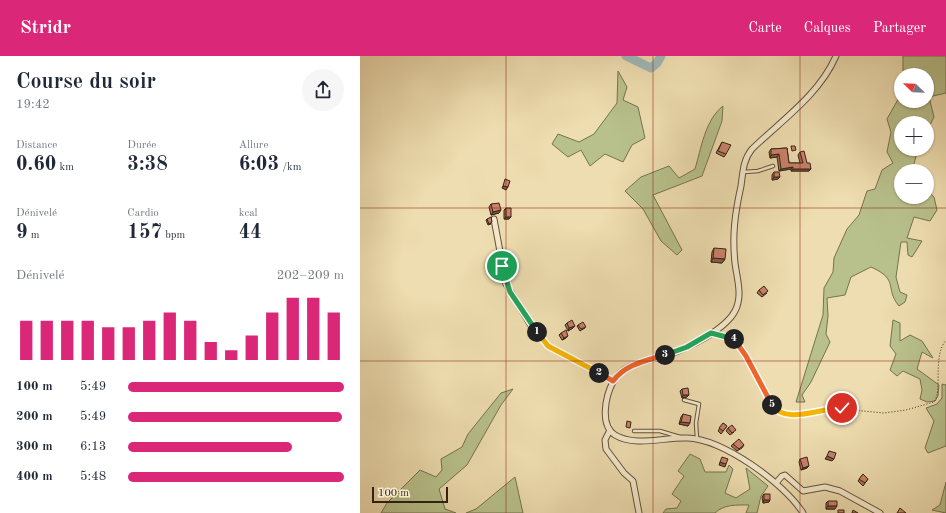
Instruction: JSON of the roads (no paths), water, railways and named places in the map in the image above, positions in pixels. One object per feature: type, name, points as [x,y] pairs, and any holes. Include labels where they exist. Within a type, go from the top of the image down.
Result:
[{"type":"street","points":[[802,513],[798,505],[776,484],[737,455],[721,447],[697,438],[627,439],[617,436],[610,430],[607,422],[606,403],[613,381],[623,370],[636,363],[678,351],[711,333],[731,316],[738,300],[739,287],[735,264],[734,219],[746,158],[752,149],[812,93],[823,80],[836,56]]},
{"type":"street","points":[[494,219],[506,284],[530,324],[548,346],[613,381]]},
{"type":"street","points":[[610,430],[605,440],[606,449],[624,473],[633,481],[639,513]]},
{"type":"street","points":[[776,484],[782,476],[785,475],[803,491],[825,487],[840,491],[880,513]]},
{"type":"lane","points":[[744,172],[758,171],[773,166]]},
{"type":"lane","points":[[684,400],[699,404],[696,422],[697,438]]},
{"type":"lane","points":[[634,431],[660,431],[684,438]]},
{"type":"waterway","points":[[626,56],[651,68],[657,63],[661,56]]}]
